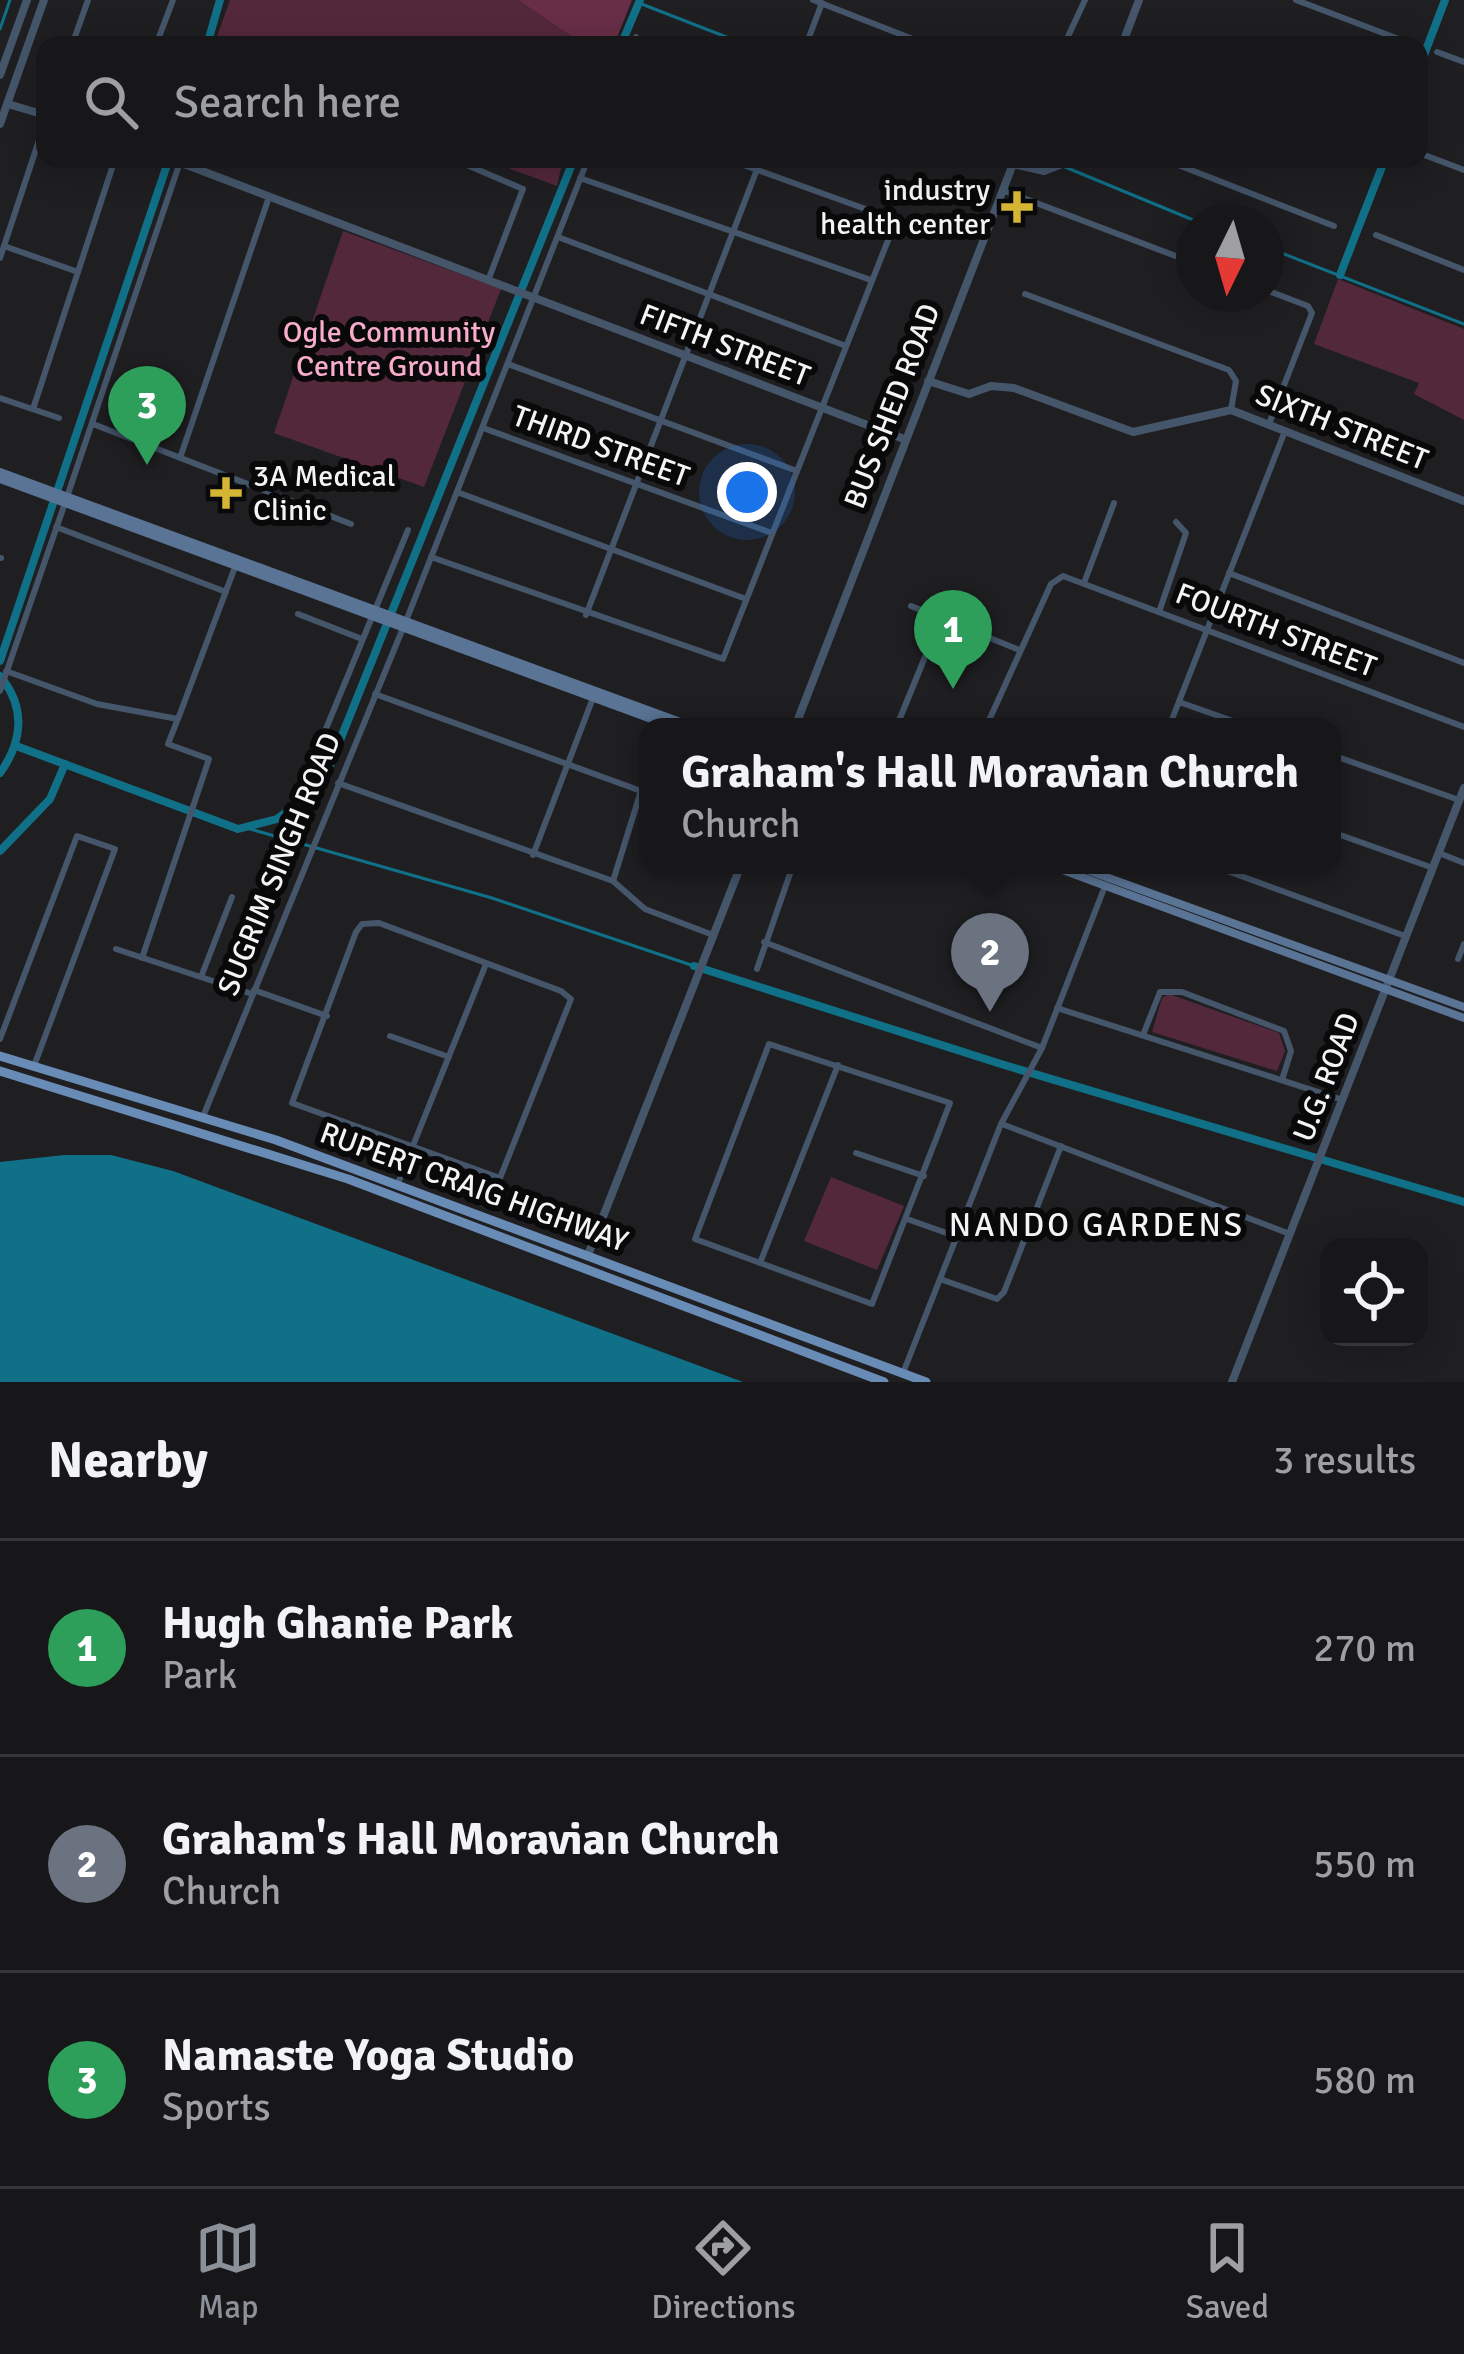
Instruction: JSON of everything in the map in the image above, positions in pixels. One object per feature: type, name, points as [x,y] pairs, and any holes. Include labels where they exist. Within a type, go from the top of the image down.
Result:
[{"type":"main road","points":[[0,475],[669,718]]},
{"type":"main road","points":[[59,497],[235,567],[375,614]]},
{"type":"main road","points":[[403,624],[648,718]]},
{"type":"main road","points":[[1079,874],[1387,984],[1464,1018]]},
{"type":"main road","points":[[1090,874],[1106,882]]},
{"type":"main road","points":[[1387,984],[1464,1006]]},
{"type":"main road","name":"RUPERT CRAIG HIGHWAY","points":[[0,1056],[398,1183],[926,1382]]},
{"type":"main road","name":"RUPERT CRAIG HIGHWAY","points":[[0,1071],[348,1179],[884,1382]]},
{"type":"street","points":[[0,74],[27,0]]},
{"type":"street","points":[[0,124],[44,0]]},
{"type":"street","points":[[75,36],[88,0]]},
{"type":"street","points":[[159,36],[173,0]]},
{"type":"street","points":[[813,0],[906,36]]},
{"type":"street","points":[[1068,36],[1085,0]]},
{"type":"street","points":[[1125,36],[1139,0]]},
{"type":"street","points":[[1296,0],[1391,36]]},
{"type":"street","points":[[810,36],[823,2]]},
{"type":"street","points":[[1437,52],[1464,62]]},
{"type":"street","points":[[8,104],[36,115]]},
{"type":"street","points":[[0,258],[36,147]]},
{"type":"street","points":[[1428,157],[1464,170]]},
{"type":"street","points":[[33,409],[113,168]]},
{"type":"street","points":[[0,690],[56,527],[59,497],[93,424],[174,168]]},
{"type":"street","name":"FIFTH STREET","points":[[197,168],[904,439]]},
{"type":"street","points":[[474,168],[523,189],[489,278]]},
{"type":"street","name":"SUGRIM SINGH ROAD","points":[[202,1119],[584,168]]},
{"type":"street","points":[[431,557],[720,661],[896,220],[752,168]]},
{"type":"street","name":"BUS SHED ROAD","points":[[798,718],[1011,168]]},
{"type":"street","points":[[1186,168],[1334,226]]},
{"type":"street","points":[[586,615],[757,170]]},
{"type":"street","points":[[580,178],[871,280]]},
{"type":"street","points":[[1002,190],[1176,255]]},
{"type":"street","points":[[180,458],[269,197]]},
{"type":"street","points":[[1376,235],[1464,270]]},
{"type":"street","points":[[557,236],[846,346]]},
{"type":"street","points":[[4,246],[78,272]]},
{"type":"street","points":[[1025,294],[1229,370],[1236,381],[1231,410]]},
{"type":"street","points":[[1269,424],[1312,313],[1308,306],[1284,297]]},
{"type":"street","points":[[507,364],[797,471]]},
{"type":"street","name":"SIXTH STREET","points":[[928,381],[969,394],[992,386],[1014,388],[1133,432],[1231,410],[1464,502]]},
{"type":"street","points":[[0,398],[59,418]]},
{"type":"street","points":[[93,424],[351,524]]},
{"type":"street","name":"THIRD STREET","points":[[482,428],[772,533]]},
{"type":"street","points":[[1173,718],[1285,431]]},
{"type":"street","points":[[456,492],[746,599]]},
{"type":"street","points":[[1084,583],[1114,502]]},
{"type":"street","points":[[1159,611],[1186,533],[1176,522]]},
{"type":"street","points":[[56,527],[226,592]]},
{"type":"street","points":[[309,770],[408,530]]},
{"type":"street","points":[[142,958],[209,759],[169,744],[235,567]]},
{"type":"street","points":[[1229,574],[1464,663]]},
{"type":"street","name":"FOURTH STREET","points":[[1017,650],[1053,580],[1071,578],[1464,728]]},
{"type":"street","points":[[911,606],[1017,650],[990,718]]},
{"type":"street","points":[[298,614],[363,639]]},
{"type":"street","points":[[900,718],[941,619]]},
{"type":"street","points":[[7,671],[97,704],[178,719]]},
{"type":"street","points":[[375,694],[639,792]]},
{"type":"street","points":[[533,854],[593,698]]},
{"type":"street","points":[[1179,702],[1224,718]]},
{"type":"street","points":[[1341,758],[1460,800]]},
{"type":"street","points":[[338,783],[613,881],[645,909],[713,935]]},
{"type":"street","name":"U.G. ROAD","points":[[1232,1382],[1464,788]]},
{"type":"street","points":[[613,881],[639,802]]},
{"type":"street","points":[[1341,835],[1433,868]]},
{"type":"street","points":[[0,1040],[77,836],[115,849],[33,1068]]},
{"type":"street","points":[[1439,853],[1464,863]]},
{"type":"street","points":[[588,1256],[737,874]]},
{"type":"street","points":[[757,969],[790,874]]},
{"type":"street","points":[[903,1373],[1000,1124],[1042,1048],[1109,874]]},
{"type":"street","points":[[1236,874],[1407,936]]},
{"type":"street","points":[[201,977],[232,897]]},
{"type":"street","points":[[379,923],[571,999],[508,1170],[494,1177],[292,1103],[327,1016],[362,924],[379,923]]},
{"type":"street","points":[[764,942],[1042,1048]]},
{"type":"street","points":[[1458,959],[1464,944]]},
{"type":"street","points":[[116,949],[327,1016]]},
{"type":"street","points":[[398,1183],[486,964]]},
{"type":"street","points":[[1142,1036],[1160,992],[1182,992],[1284,1031],[1291,1051],[1282,1080]]},
{"type":"street","points":[[1057,1009],[1343,1100]]},
{"type":"street","points":[[390,1036],[449,1057]]},
{"type":"street","points":[[765,1046],[950,1102],[924,1175],[872,1304],[700,1243],[695,1234],[765,1046]]},
{"type":"street","points":[[760,1263],[838,1065]]},
{"type":"street","points":[[1000,1124],[1290,1234]]},
{"type":"street","points":[[940,1279],[997,1299],[1004,1292],[1061,1146]]},
{"type":"street","points":[[856,1153],[924,1175]]},
{"type":"street","points":[[907,1219],[956,1236]]},
{"type":"green space","points":[[230,0],[518,0],[571,36],[217,36]]},
{"type":"green space","points":[[508,168],[561,168],[557,186]]},
{"type":"green space","name":"Ogle Community Centre Ground","points":[[343,231],[501,289],[424,487],[274,433]]},
{"type":"green space","points":[[1338,279],[1464,329],[1464,420],[1414,394],[1419,383],[1314,344]]},
{"type":"green space","points":[[1169,994],[1279,1033],[1285,1051],[1277,1071],[1152,1032],[1162,998]]},
{"type":"green space","points":[[831,1177],[904,1206],[877,1270],[804,1241]]},
{"type":"shaded area","points":[[518,0],[632,0],[618,36],[571,36]]},
{"type":"water","points":[[111,1155],[173,1171],[743,1382],[0,1382],[0,1162]]},
{"type":"waterway","points":[[0,29],[10,0]]},
{"type":"waterway","points":[[210,36],[220,0]]},
{"type":"waterway","points":[[625,36],[640,0]]},
{"type":"waterway","points":[[1428,44],[1445,0]]},
{"type":"waterway","points":[[639,3],[724,36]]},
{"type":"waterway","points":[[0,661],[166,168]]},
{"type":"waterway","points":[[19,747],[238,829],[277,819],[322,785],[570,168]]},
{"type":"waterway","points":[[1067,168],[1176,213]]},
{"type":"waterway","points":[[1340,275],[1382,168]]},
{"type":"waterway","points":[[1284,254],[1464,324]]},
{"type":"waterway","points":[[0,676],[14,700],[18,724],[13,749],[0,773]]},
{"type":"waterway","points":[[0,851],[50,799],[65,764]]},
{"type":"waterway","points":[[250,829],[492,898],[694,966]]},
{"type":"waterway","points":[[694,966],[1001,1064],[1464,1202]]},
{"type":"place","name":"industry health center","points":[[1017,207]]},
{"type":"place","name":"Namaste Yoga Studio","points":[[147,465]]},
{"type":"place","name":"3A Medical Clinic","points":[[226,493]]},
{"type":"place","name":"Hugh Ghanie Park","points":[[953,689]]},
{"type":"place","name":"Graham's Hall Moravian Church","points":[[990,1012]]},
{"type":"district","name":"NANDO GARDENS","points":[[1097,1224]]}]
